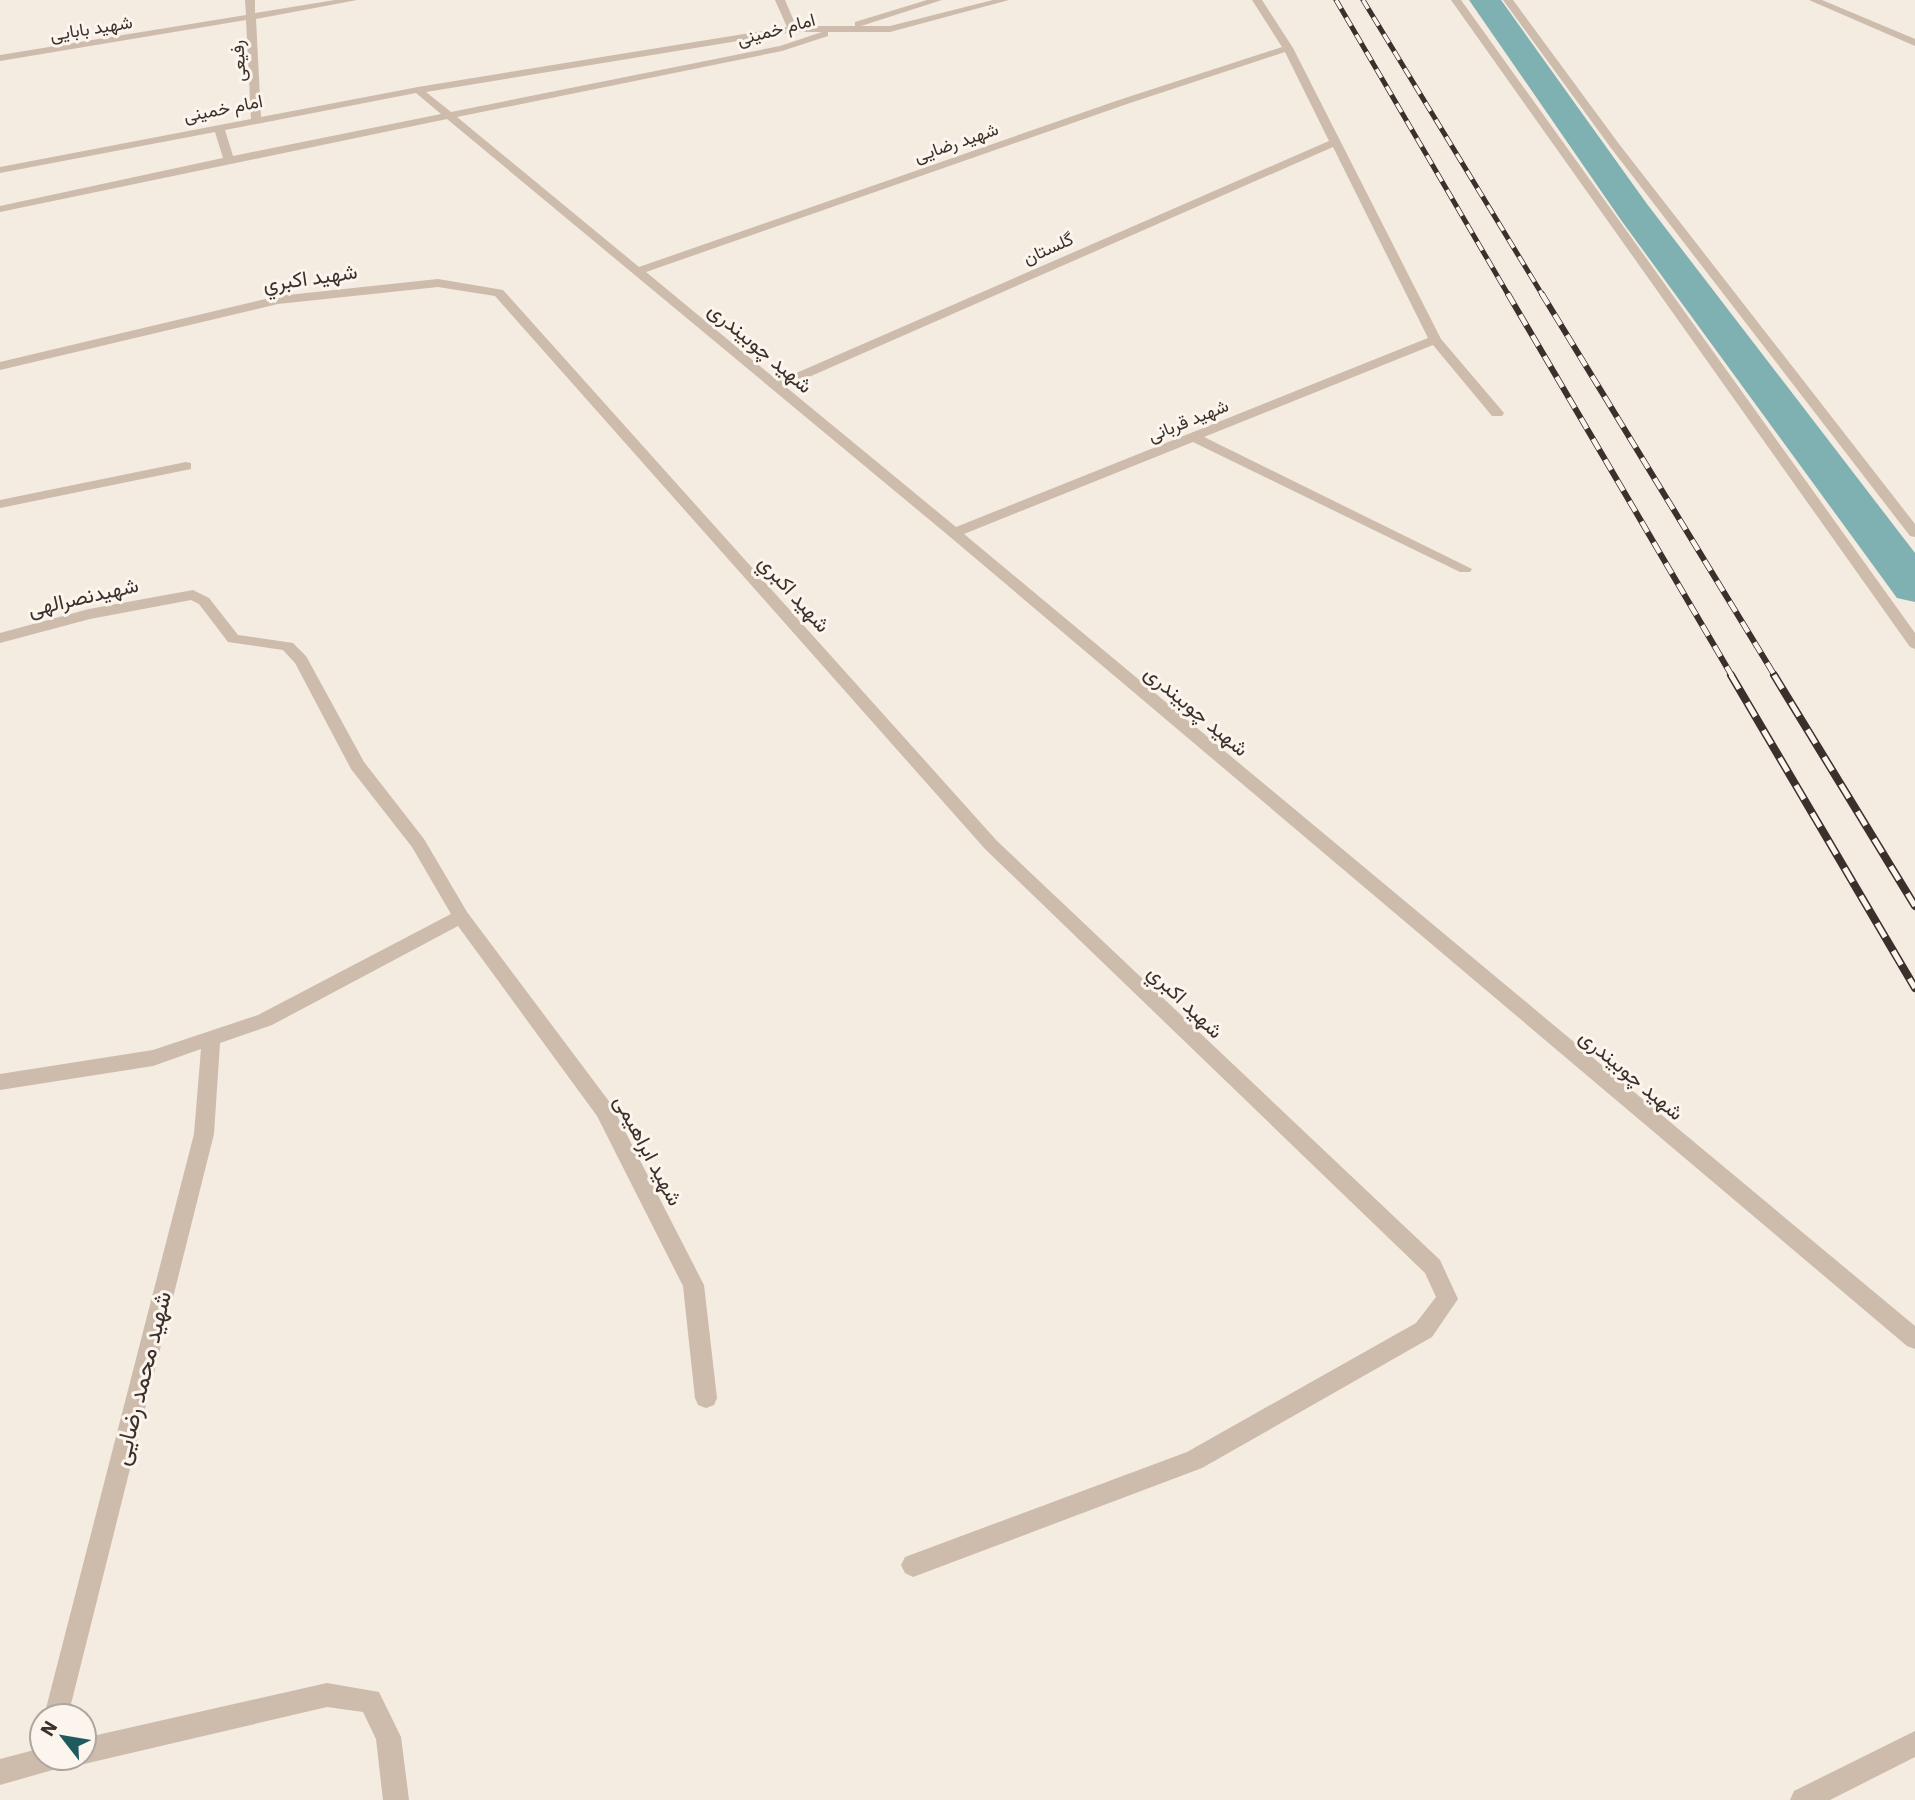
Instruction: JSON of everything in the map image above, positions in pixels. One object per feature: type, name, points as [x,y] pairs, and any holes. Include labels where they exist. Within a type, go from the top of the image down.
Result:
[{"type":"street","name":"رفیعی","points":[[250,0],[256,120]]},
{"type":"street","name":"شهید بابایی","points":[[0,58],[352,0]]},
{"type":"street","points":[[780,0],[793,29]]},
{"type":"street","points":[[845,28],[937,0]]},
{"type":"street","points":[[845,28],[890,29],[1004,0]]},
{"type":"street","points":[[1257,0],[1287,48],[1435,340],[1497,413]]},
{"type":"street","points":[[1456,0],[1915,644]]},
{"type":"street","points":[[1508,0],[1615,146],[1915,533]]},
{"type":"street","points":[[1814,0],[1915,43]]},
{"type":"street","name":"امام خمینی","points":[[0,170],[418,90],[793,29],[845,28]]},
{"type":"street","name":"امام خمینی","points":[[0,209],[782,48],[845,28]]},
{"type":"street","name":"شهید رضایی","points":[[638,271],[1110,106],[1287,48]]},
{"type":"street","name":"شهید چوبیندری","points":[[418,90],[954,533],[1915,1339]]},
{"type":"street","points":[[219,127],[229,160]]},
{"type":"street","name":"گلستان","points":[[776,387],[1335,142]]},
{"type":"street","name":"شهيد اکبري","points":[[0,366],[278,300],[438,283],[499,293],[991,845],[1433,1267],[1447,1298],[1424,1330],[1194,1461],[913,1565]]},
{"type":"street","name":"شهید قربانی","points":[[954,533],[1435,340]]},
{"type":"street","points":[[1193,437],[1465,569]]},
{"type":"street","points":[[0,504],[186,467]]},
{"type":"street","name":"شهید ابراهیمی","points":[[175,597],[193,595],[204,601],[233,639],[288,646],[294,653],[357,765],[418,843],[461,917],[604,1110],[693,1285],[706,1398]]},
{"type":"street","name":"شهیدنصرالهی","points":[[0,638],[89,614],[175,597]]},
{"type":"street","points":[[0,1082],[153,1058],[265,1020],[461,917]]},
{"type":"street","name":"شهید محمد رضایی","points":[[60,1702],[204,1135],[211,1039]]},
{"type":"street","points":[[98,1748],[327,1695],[370,1701],[388,1737],[396,1800]]},
{"type":"street","points":[[1803,1800],[1915,1744]]},
{"type":"street","points":[[0,1772],[28,1764]]},
{"type":"waterway","points":[[1485,0],[1634,212],[1915,587]]},
{"type":"railway","points":[[1336,0],[1509,296]]},
{"type":"railway","points":[[1363,0],[1543,296]]},
{"type":"railway","points":[[1508,294],[1732,676]]},
{"type":"railway","points":[[1542,294],[1775,676]]},
{"type":"railway","points":[[1731,675],[1915,988]]},
{"type":"railway","points":[[1774,675],[1915,906]]}]
